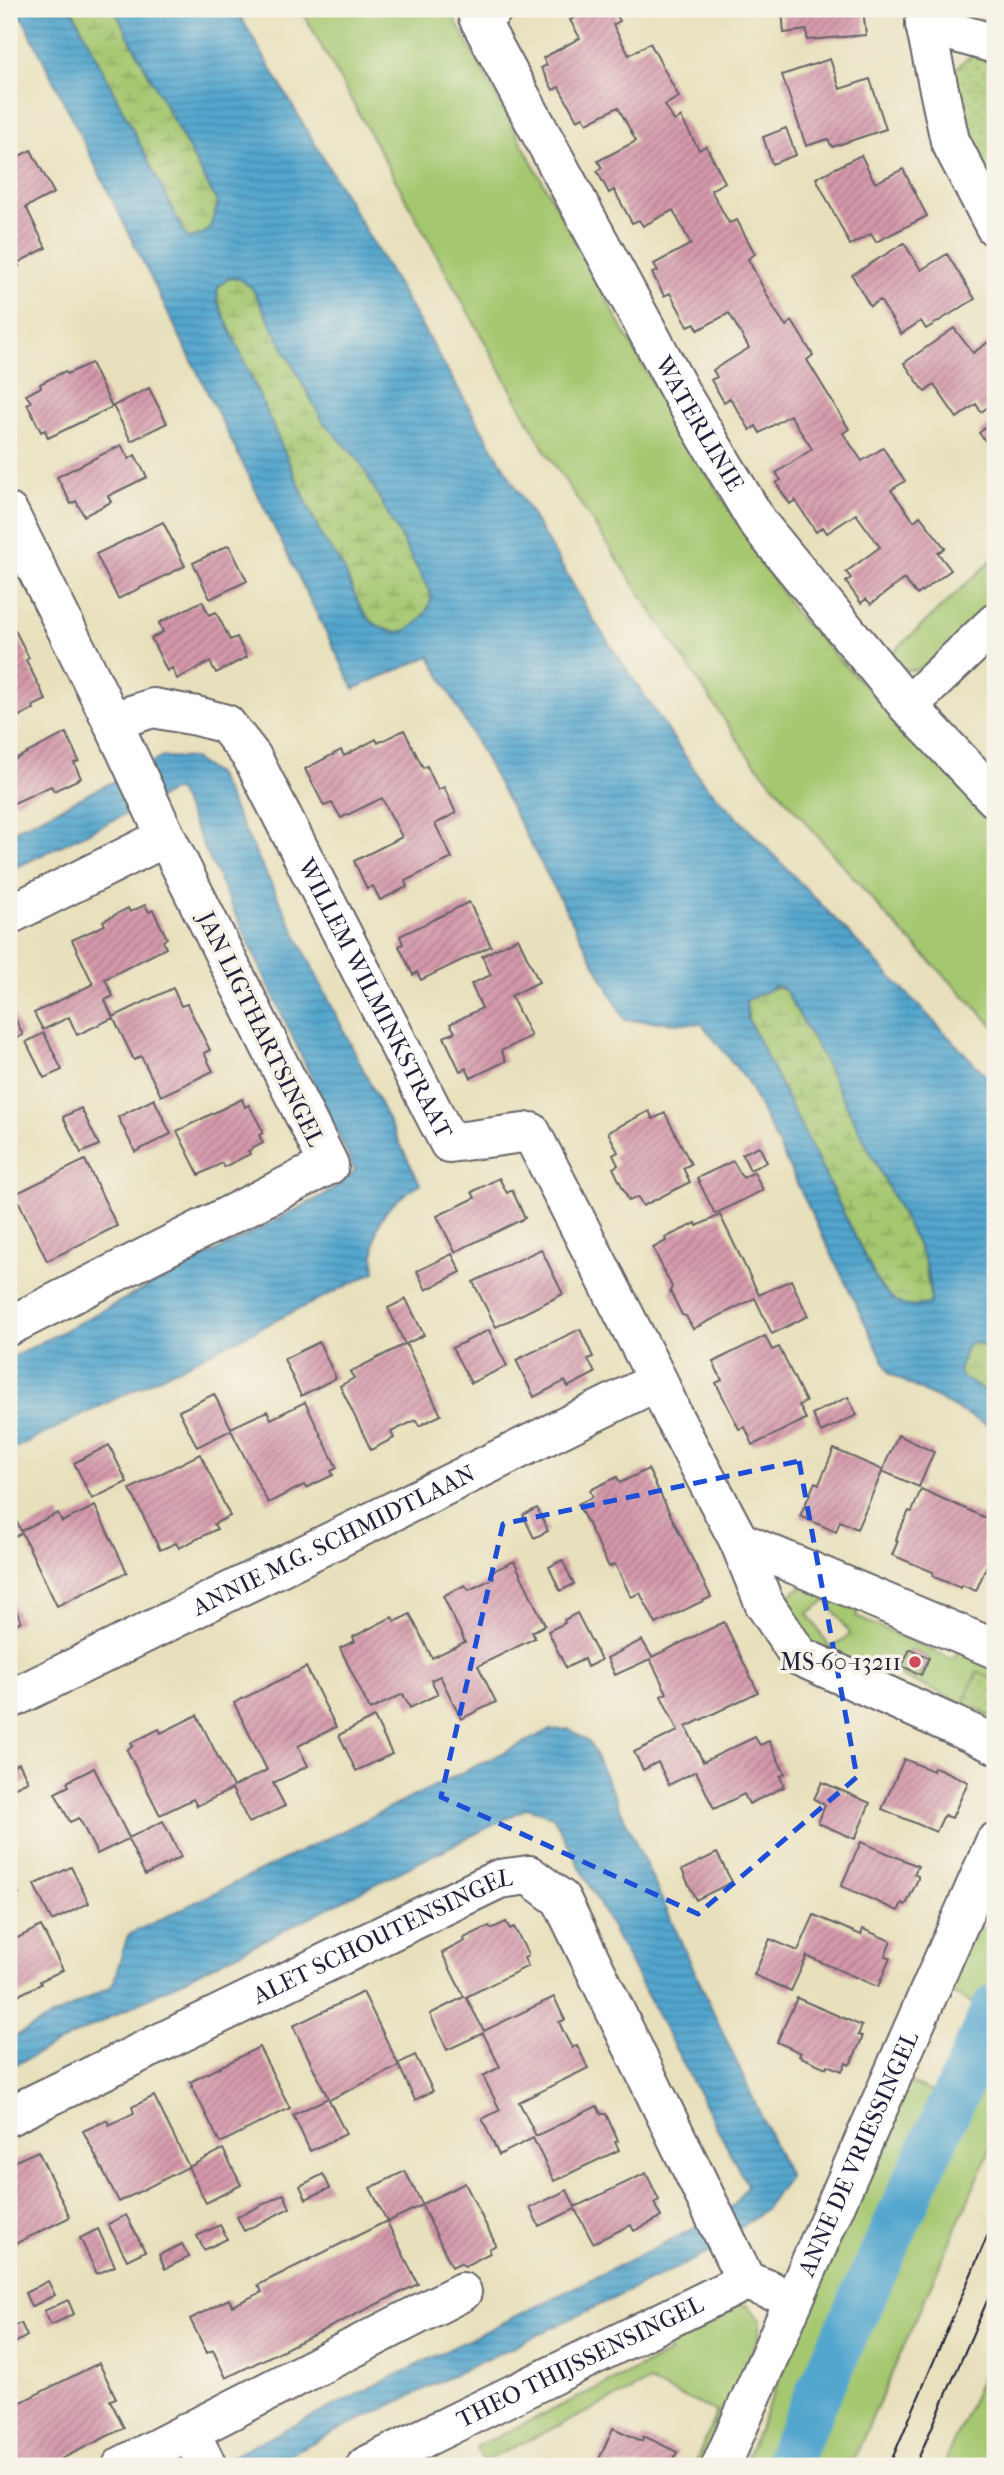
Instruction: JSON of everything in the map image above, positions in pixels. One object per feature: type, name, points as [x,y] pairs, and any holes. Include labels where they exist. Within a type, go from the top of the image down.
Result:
[{"type":"street","name":"WATERLINIE","points":[[493,9],[478,17],[684,399],[758,523],[908,706],[995,798]]},
{"type":"street","points":[[926,17],[995,44]]},
{"type":"street","points":[[926,17],[950,141],[995,227]]},
{"type":"street","points":[[9,513],[111,721]]},
{"type":"street","points":[[908,706],[995,623]]},
{"type":"street","name":"WILLEM WILMINKSTRAAT","points":[[111,721],[152,708],[226,724],[252,757],[449,1143],[531,1132],[658,1381],[673,1416],[739,1541],[764,1603],[799,1656],[995,1744]]},
{"type":"street","name":"JAN LIGTHARTSINGEL","points":[[9,1326],[329,1165],[111,721]]},
{"type":"street","points":[[9,915],[150,804]]},
{"type":"street","name":"ANNIE M.G. SCHMIDTLAAN","points":[[9,1700],[658,1381]]},
{"type":"street","points":[[739,1541],[995,1649]]},
{"type":"street","name":"ANNE DE VRIESSINGEL","points":[[721,2466],[995,1842]]},
{"type":"street","name":"ALET SCHOUTENSINGEL","points":[[9,2116],[499,1879],[529,1875],[561,1899],[746,2281]]},
{"type":"street","points":[[746,2281],[795,2300]]},
{"type":"street","name":"THEO THIJSSENSINGEL","points":[[366,2466],[746,2281]]},
{"type":"street","points":[[122,2466],[201,2453],[462,2292]]},
{"type":"highlighted area","points":[[799,1461],[857,1777],[698,1914],[441,1797],[503,1524]]},
{"type":"green space","points":[[72,9],[114,9],[218,204],[206,232],[187,238]]},
{"type":"green space","points":[[301,9],[447,9],[452,15],[668,412],[795,613],[995,822],[995,1027],[889,919],[747,754],[544,449]]},
{"type":"green space","points":[[972,55],[995,55],[995,186],[960,118],[951,91],[954,72]]},
{"type":"green space","points":[[229,278],[240,279],[252,288],[322,420],[359,460],[432,596],[423,616],[407,630],[391,631],[371,621],[359,604],[341,564],[322,537],[217,300],[218,287]]},
{"type":"green space","points":[[995,557],[995,603],[955,643],[931,662],[911,670],[898,666],[888,657]]},
{"type":"green space","points":[[776,986],[785,990],[816,1045],[924,1258],[931,1303],[907,1306],[896,1302],[879,1285],[748,1019],[746,1001]]},
{"type":"green space","points":[[973,1342],[995,1350],[995,1396],[963,1378],[959,1372],[965,1349]]},
{"type":"green space","points":[[813,1585],[860,1605],[856,1617],[954,1660],[959,1648],[995,1664],[995,1680],[977,1672],[963,1703],[995,1718],[995,1733],[950,1711],[954,1699],[857,1657],[851,1668],[812,1650],[786,1602],[793,1592]],"holes":[[[827,1600],[850,1635],[830,1648],[808,1613]],[[910,1649],[929,1658],[921,1675],[902,1666]]]},
{"type":"green space","points":[[977,1672],[995,1680],[995,1718],[963,1703]]},
{"type":"green space","points":[[976,1925],[995,1933],[995,2139],[851,2466],[743,2466],[906,2081],[940,2095],[979,2006],[945,1990]]},
{"type":"green space","points":[[734,2304],[749,2306],[760,2320],[759,2336],[702,2466],[694,2466],[717,2412],[649,2382],[483,2462],[476,2447],[670,2353],[663,2339]]},
{"type":"green space","points":[[995,2346],[995,2456],[990,2466],[943,2466]]},
{"type":"water","points":[[18,9],[72,9],[187,238],[202,234],[209,228],[218,204],[114,9],[236,9],[594,621],[702,781],[995,1085],[995,1350],[973,1342],[965,1349],[959,1372],[963,1378],[995,1396],[995,1429],[890,1374],[747,1081],[702,1024],[625,1020],[430,656],[354,689]],"holes":[[[229,278],[240,279],[252,288],[322,420],[359,460],[432,596],[423,616],[407,630],[391,631],[371,621],[359,604],[341,564],[322,537],[217,300],[218,287]],[[776,986],[785,990],[816,1045],[924,1258],[931,1303],[907,1306],[896,1302],[879,1285],[748,1019],[746,1001]]]},
{"type":"water","points":[[163,757],[192,758],[217,775],[420,1184],[387,1210],[381,1219],[374,1242],[375,1272],[9,1451],[9,1359],[328,1193],[355,1171],[177,789],[9,871],[9,833]]},
{"type":"water","points":[[569,1729],[590,1743],[789,2177],[765,2209],[710,2252],[264,2466],[212,2466],[699,2226],[734,2205],[747,2185],[553,1816],[527,1808],[9,2068],[9,2039],[112,1986],[128,1935],[550,1730]]},
{"type":"building","points":[[591,9],[613,9],[620,21],[613,25],[629,55],[650,43],[679,97],[665,105],[674,121],[681,117],[699,150],[706,146],[725,182],[711,190],[729,223],[737,220],[755,254],[748,259],[775,310],[786,326],[792,321],[813,355],[807,360],[849,429],[843,433],[862,461],[883,448],[905,481],[891,490],[914,521],[920,516],[945,548],[938,553],[951,570],[917,595],[904,579],[871,604],[866,599],[861,603],[846,582],[851,578],[846,572],[880,547],[856,514],[827,533],[823,527],[816,532],[795,500],[790,504],[776,483],[781,480],[776,473],[812,449],[790,415],[760,433],[756,426],[750,430],[730,398],[724,402],[711,380],[717,377],[713,370],[749,348],[729,313],[698,330],[695,323],[688,326],[670,293],[664,296],[652,273],[658,271],[654,264],[691,244],[673,210],[643,226],[639,220],[632,223],[614,190],[609,193],[597,171],[602,168],[598,161],[636,141],[618,107],[587,123],[583,117],[577,120],[559,87],[553,90],[541,68],[547,65],[543,58],[580,38],[570,20]]},
{"type":"building","points":[[782,9],[863,9],[866,35],[807,40],[807,30],[784,33]]},
{"type":"building","points":[[830,59],[840,89],[870,79],[886,129],[832,147],[828,139],[806,146],[782,75]]},
{"type":"building","points":[[786,128],[796,155],[772,164],[763,137]]},
{"type":"building","points":[[31,150],[54,193],[26,207],[46,248],[17,263],[19,266],[9,271],[9,161]]},
{"type":"building","points":[[861,155],[875,183],[903,169],[927,216],[876,242],[871,234],[850,245],[816,178]]},
{"type":"building","points":[[904,243],[921,270],[947,254],[975,299],[926,329],[921,321],[901,334],[880,300],[870,306],[852,275]]},
{"type":"building","points":[[954,328],[973,353],[995,337],[995,402],[981,412],[976,404],[957,418],[934,385],[925,392],[904,363]]},
{"type":"building","points":[[91,363],[112,407],[48,438],[45,430],[41,432],[27,404],[31,402],[26,395],[65,371],[67,374]]},
{"type":"building","points":[[149,388],[167,423],[131,441],[113,406]]},
{"type":"building","points":[[995,420],[995,453],[979,433]]},
{"type":"building","points":[[121,445],[129,459],[135,455],[147,477],[108,496],[111,502],[84,516],[76,501],[71,504],[57,477]]},
{"type":"building","points":[[163,522],[185,566],[118,599],[96,554]]},
{"type":"building","points":[[229,545],[247,581],[210,599],[193,563]]},
{"type":"building","points":[[202,601],[209,615],[216,612],[230,640],[237,637],[247,657],[216,673],[210,662],[177,679],[172,668],[167,671],[151,638],[163,632],[159,623]]},
{"type":"building","points":[[9,624],[12,632],[15,630],[29,658],[26,660],[46,700],[9,721]]},
{"type":"building","points":[[404,730],[423,768],[427,766],[438,790],[444,787],[456,813],[435,824],[452,858],[405,881],[407,887],[380,900],[373,886],[367,889],[354,861],[402,837],[382,798],[341,818],[332,803],[324,806],[305,769],[341,750],[344,756],[376,739],[378,743]]},
{"type":"building","points":[[66,733],[79,761],[74,763],[81,778],[54,791],[51,786],[12,804],[9,797],[9,762]]},
{"type":"building","points":[[469,902],[491,946],[421,980],[417,972],[413,975],[399,946],[403,944],[400,936]]},
{"type":"building","points":[[145,905],[149,912],[153,910],[167,938],[163,941],[166,948],[105,979],[113,996],[105,1000],[113,1018],[77,1035],[69,1017],[43,1030],[34,1013],[93,984],[72,940],[105,925],[103,921],[128,908],[130,912]]},
{"type":"building","points":[[518,938],[539,982],[511,996],[531,1036],[501,1051],[506,1061],[471,1078],[466,1068],[460,1071],[444,1037],[455,1032],[450,1024],[482,1008],[471,984],[491,975],[482,956]]},
{"type":"building","points":[[173,988],[181,1006],[187,1004],[210,1050],[204,1053],[213,1071],[161,1096],[141,1056],[134,1060],[113,1017]]},
{"type":"building","points":[[9,1006],[23,1035],[9,1042]]},
{"type":"building","points":[[44,1033],[62,1070],[44,1078],[26,1042]]},
{"type":"building","points":[[154,1099],[171,1134],[135,1152],[118,1117]]},
{"type":"building","points":[[242,1099],[245,1107],[249,1105],[263,1131],[259,1135],[263,1143],[248,1151],[250,1154],[224,1167],[222,1163],[199,1175],[177,1131]]},
{"type":"building","points":[[81,1108],[99,1145],[81,1153],[63,1117]]},
{"type":"building","points":[[649,1111],[653,1119],[665,1113],[691,1164],[683,1168],[690,1182],[643,1206],[638,1197],[629,1201],[613,1168],[618,1165],[613,1155],[618,1152],[608,1132]]},
{"type":"building","points":[[759,1146],[767,1162],[750,1170],[742,1154]]},
{"type":"building","points":[[85,1160],[117,1226],[47,1261],[15,1194]]},
{"type":"building","points":[[733,1161],[743,1178],[754,1172],[763,1190],[715,1214],[697,1178]]},
{"type":"building","points":[[499,1178],[507,1193],[512,1190],[525,1218],[455,1252],[437,1216],[475,1198],[472,1192]]},
{"type":"building","points":[[720,1215],[759,1295],[791,1280],[808,1316],[772,1334],[755,1298],[693,1329],[686,1316],[682,1315],[670,1291],[672,1287],[653,1248],[671,1235]]},
{"type":"building","points":[[541,1249],[563,1294],[496,1327],[473,1282]]},
{"type":"building","points":[[452,1254],[461,1272],[426,1290],[417,1271]]},
{"type":"building","points":[[406,1299],[424,1335],[406,1344],[441,1415],[419,1426],[416,1420],[391,1432],[394,1438],[371,1450],[340,1386],[354,1378],[350,1372],[405,1344],[388,1308]]},
{"type":"building","points":[[580,1329],[593,1357],[588,1359],[595,1373],[568,1387],[565,1381],[534,1397],[516,1360]]},
{"type":"building","points":[[489,1330],[507,1366],[471,1383],[452,1348]]},
{"type":"building","points":[[765,1336],[772,1350],[779,1347],[806,1402],[799,1405],[806,1419],[753,1445],[745,1427],[739,1429],[716,1383],[722,1380],[713,1362]]},
{"type":"building","points":[[319,1342],[336,1378],[301,1396],[284,1359]]},
{"type":"building","points":[[214,1394],[231,1428],[267,1411],[271,1419],[305,1402],[337,1468],[331,1471],[333,1475],[306,1488],[304,1485],[268,1503],[231,1430],[197,1447],[179,1411]]},
{"type":"building","points":[[848,1397],[857,1415],[821,1432],[812,1414]]},
{"type":"building","points":[[898,1435],[934,1452],[919,1487],[882,1471]]},
{"type":"building","points":[[109,1445],[127,1482],[92,1499],[74,1463]]},
{"type":"building","points":[[834,1449],[883,1470],[857,1529],[840,1521],[836,1532],[800,1516],[815,1482],[819,1484]]},
{"type":"building","points":[[200,1454],[230,1516],[214,1524],[217,1529],[179,1548],[176,1543],[160,1550],[130,1489]]},
{"type":"building","points":[[648,1469],[711,1597],[656,1624],[640,1593],[631,1597],[615,1564],[609,1567],[578,1504],[593,1497],[590,1490],[617,1477],[620,1483]]},
{"type":"building","points":[[921,1489],[995,1522],[995,1547],[976,1591],[934,1577],[933,1572],[892,1555],[898,1541],[898,1533],[909,1511],[912,1512]]},
{"type":"building","points":[[9,1506],[21,1531],[58,1513],[62,1522],[95,1506],[127,1572],[57,1606],[22,1533],[9,1540]]},
{"type":"building","points":[[537,1508],[548,1531],[534,1538],[523,1515]]},
{"type":"building","points":[[562,1560],[574,1584],[560,1591],[549,1567]]},
{"type":"building","points":[[514,1561],[545,1625],[532,1632],[535,1638],[478,1666],[496,1702],[461,1719],[440,1676],[431,1680],[438,1694],[410,1708],[403,1694],[370,1710],[340,1648],[355,1641],[353,1637],[392,1617],[395,1622],[410,1614],[432,1658],[465,1642],[443,1596],[465,1585],[469,1590],[494,1578],[491,1572]]},
{"type":"building","points":[[9,1595],[21,1621],[9,1628]]},
{"type":"building","points":[[577,1613],[601,1660],[587,1667],[584,1659],[566,1668],[548,1631],[565,1623],[564,1620]]},
{"type":"building","points":[[724,1622],[758,1692],[686,1727],[703,1762],[755,1737],[760,1745],[769,1741],[785,1774],[780,1776],[784,1787],[749,1804],[744,1794],[714,1809],[696,1771],[669,1785],[658,1762],[643,1770],[634,1752],[678,1731],[661,1696],[667,1693],[650,1659],[615,1675],[607,1658],[642,1640],[652,1657]]},
{"type":"building","name":"MS-60-13211","points":[[910,1649],[929,1658],[921,1675],[902,1666]]},
{"type":"building","points":[[306,1667],[336,1727],[298,1746],[308,1766],[273,1783],[285,1806],[249,1823],[232,1789],[197,1806],[193,1799],[160,1815],[127,1750],[133,1746],[131,1743],[159,1729],[161,1733],[197,1715],[233,1787],[267,1770],[234,1703]]},
{"type":"building","points":[[374,1717],[392,1754],[356,1771],[339,1735]]},
{"type":"building","points":[[904,1759],[933,1771],[934,1767],[940,1769],[968,1782],[952,1818],[944,1815],[936,1832],[882,1809]]},
{"type":"building","points":[[19,1763],[28,1781],[9,1790],[9,1768]]},
{"type":"building","points":[[94,1768],[129,1838],[163,1821],[181,1857],[145,1875],[128,1839],[97,1854],[79,1818],[70,1822],[55,1793],[69,1786],[67,1782]]},
{"type":"building","points":[[822,1782],[870,1803],[855,1839],[818,1823],[825,1805],[814,1799]]},
{"type":"building","points":[[861,1842],[918,1866],[914,1874],[918,1879],[907,1903],[902,1903],[898,1911],[841,1886]]},
{"type":"building","points":[[717,1853],[732,1882],[696,1900],[682,1870]]},
{"type":"building","points":[[71,1867],[89,1903],[52,1921],[34,1885]]},
{"type":"building","points":[[9,1874],[19,1894],[9,1899]]},
{"type":"building","points":[[814,1915],[861,1935],[863,1929],[891,1941],[885,1956],[890,1958],[878,1987],[807,1956],[791,1991],[754,1975],[770,1939],[798,1951]]},
{"type":"building","points":[[506,1922],[510,1929],[514,1927],[528,1954],[524,1958],[528,1966],[466,1997],[484,2031],[554,1997],[565,2020],[559,2022],[565,2035],[572,2048],[577,2045],[588,2068],[519,2102],[536,2136],[597,2106],[601,2114],[606,2114],[618,2141],[615,2142],[619,2150],[554,2181],[533,2138],[499,2155],[482,2119],[500,2110],[483,2076],[500,2067],[483,2033],[447,2050],[430,2014],[464,1997],[442,1953],[465,1941],[464,1938],[489,1926],[491,1929]]},
{"type":"building","points":[[41,1926],[63,1970],[15,1997],[14,1994],[9,1996],[9,1942]]},
{"type":"building","points":[[363,1992],[398,2064],[415,2055],[433,2091],[415,2100],[399,2066],[329,2100],[346,2134],[310,2151],[293,2115],[328,2098],[293,2026]]},
{"type":"building","points":[[797,1998],[862,2026],[858,2035],[862,2036],[862,2039],[851,2063],[846,2063],[842,2071],[827,2065],[826,2068],[799,2056],[801,2053],[777,2042]]},
{"type":"building","points":[[259,2047],[290,2108],[220,2143],[190,2082]]},
{"type":"building","points":[[154,2096],[189,2167],[223,2149],[241,2185],[206,2203],[188,2167],[119,2202],[83,2131],[107,2120],[109,2125],[134,2113],[132,2107]]},
{"type":"building","points":[[38,2151],[70,2217],[9,2247],[9,2164]]},
{"type":"building","points":[[405,2171],[422,2204],[465,2183],[496,2245],[489,2249],[490,2253],[465,2266],[460,2263],[452,2267],[422,2205],[387,2222],[418,2284],[226,2378],[213,2350],[207,2353],[190,2319],[229,2299],[232,2306],[262,2292],[258,2285],[387,2221],[370,2188]]},
{"type":"building","points":[[646,2173],[659,2200],[654,2203],[661,2217],[634,2231],[631,2225],[593,2243],[575,2209],[539,2226],[530,2208],[567,2190],[575,2207]]},
{"type":"building","points":[[323,2174],[330,2188],[306,2199],[300,2186]]},
{"type":"building","points":[[284,2194],[290,2208],[244,2231],[237,2217]]},
{"type":"building","points":[[126,2215],[145,2251],[127,2260],[108,2224]]},
{"type":"building","points":[[220,2225],[227,2239],[204,2250],[197,2236]]},
{"type":"building","points":[[98,2229],[115,2266],[97,2274],[80,2238]]},
{"type":"building","points":[[182,2244],[189,2257],[165,2269],[159,2255]]},
{"type":"building","points":[[48,2281],[55,2295],[31,2307],[25,2293]]},
{"type":"building","points":[[68,2300],[74,2314],[51,2325],[44,2311]]},
{"type":"building","points":[[21,2323],[27,2336],[9,2346],[9,2328]]},
{"type":"building","points":[[99,2363],[116,2398],[110,2400],[124,2428],[47,2466],[9,2466],[9,2408]]},
{"type":"building","points":[[613,2428],[642,2441],[643,2437],[648,2438],[677,2452],[671,2466],[596,2466]]},
{"type":"building","points":[[546,2457],[566,2466],[541,2466]]},
{"type":"waterway","points":[[785,2466],[995,2008]]},
{"type":"tram line","points":[[889,2466],[995,2218]]},
{"type":"tram line","points":[[915,2466],[995,2283]]},
{"type":"place","name":"MS-60-13211","points":[[915,1662]]}]
